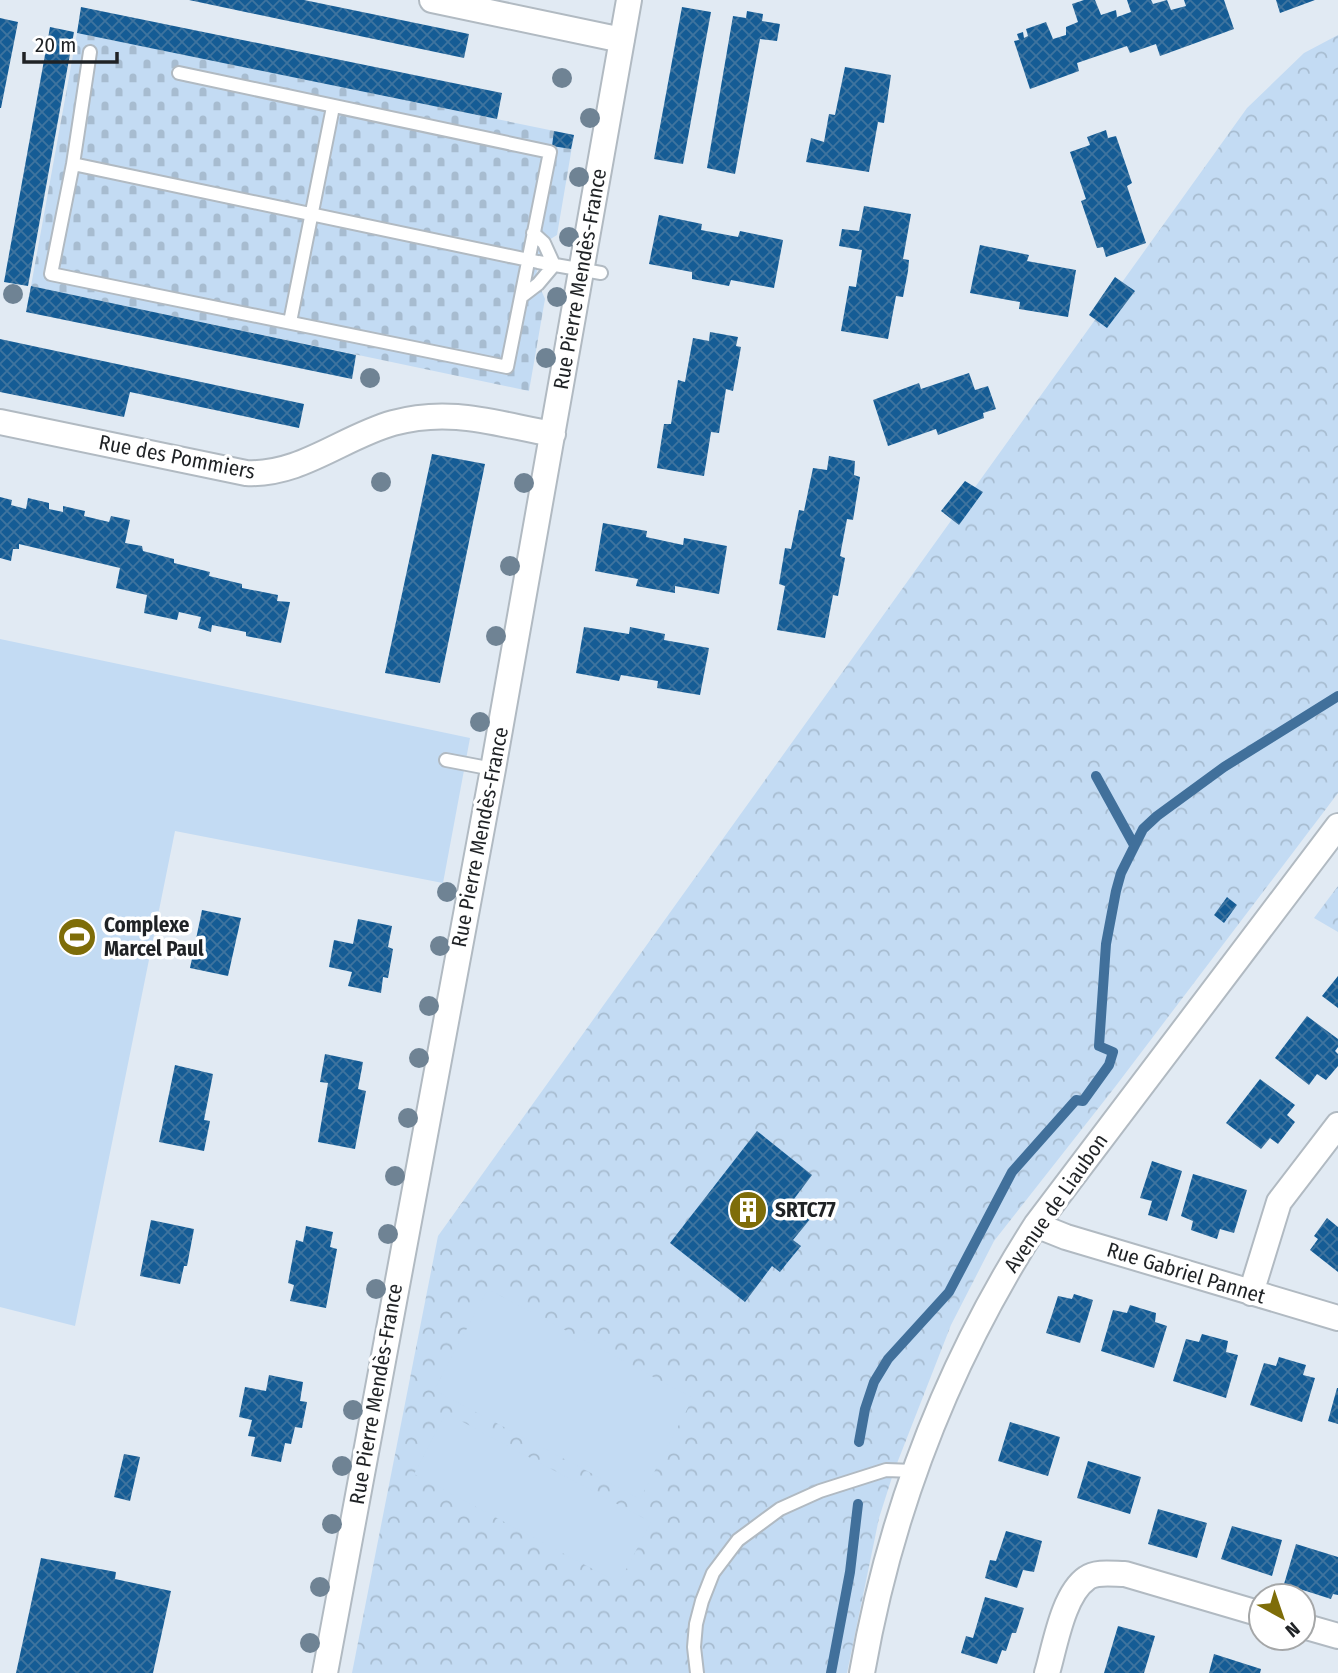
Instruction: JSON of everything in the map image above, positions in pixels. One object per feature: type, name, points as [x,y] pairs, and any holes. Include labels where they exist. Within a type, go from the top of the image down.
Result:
[{"type":"street","points":[[432,0],[622,40]]},
{"type":"street","name":"Rue Pierre Mendès-France","points":[[325,1673],[493,769],[552,434],[592,272],[629,0]]},
{"type":"street","name":"Rue des Pommiers","points":[[0,422],[266,474],[301,463],[391,424],[434,415],[552,434]]},
{"type":"street","name":"Avenue de Liaubon","points":[[862,1673],[883,1570],[914,1471],[971,1336],[1009,1267],[1036,1225],[1338,826]]},
{"type":"street","points":[[1251,1293],[1279,1202],[1338,1125]]},
{"type":"street","name":"Rue Gabriel Pannet","points":[[1036,1225],[1066,1237],[1338,1318]]},
{"type":"street","points":[[1047,1673],[1072,1594],[1088,1577],[1106,1573],[1125,1574],[1247,1610]]},
{"type":"street","points":[[1317,1630],[1338,1636]]},
{"type":"lane","points":[[90,52],[73,164],[51,274],[507,367],[550,152],[179,73]]},
{"type":"lane","points":[[290,322],[334,107]]},
{"type":"lane","points":[[73,164],[592,272]]},
{"type":"lane","points":[[533,233],[544,243],[554,265]]},
{"type":"lane","points":[[521,297],[554,265]]},
{"type":"lane","points":[[446,760],[493,769]]},
{"type":"lane","points":[[697,1673],[694,1647],[702,1601],[713,1573],[738,1540],[780,1509],[820,1491],[886,1470],[914,1471]]},
{"type":"green space","points":[[77,33],[574,135],[557,235],[544,243],[538,262],[536,278],[545,299],[529,391],[31,286]]},
{"type":"green space","points":[[1338,35],[1338,793],[1115,1087],[994,1241],[951,1325],[894,1471],[879,1518],[847,1673],[352,1673],[438,1236],[1247,108],[1304,53]]},
{"type":"green space","name":"Complexe Marcel Paul","points":[[0,639],[470,738],[443,883],[175,831],[75,1326],[0,1307]]},
{"type":"green space","points":[[1338,886],[1338,932],[1314,918]]},
{"type":"green space","points":[[488,1289],[693,1398],[640,1499],[434,1390]]},
{"type":"green space","points":[[446,1413],[651,1522],[619,1583],[414,1474]]},
{"type":"building","points":[[189,0],[304,0],[469,34],[464,58]]},
{"type":"building","points":[[1095,0],[1101,15],[1116,10],[1117,17],[1131,12],[1127,0],[1151,0],[1153,4],[1167,0],[1171,10],[1186,6],[1184,0],[1224,0],[1234,29],[1160,56],[1156,44],[1130,53],[1127,46],[1077,63],[1079,71],[1030,89],[1014,41],[1019,40],[1017,34],[1023,32],[1024,38],[1028,36],[1026,29],[1046,22],[1053,39],[1066,35],[1066,27],[1078,22],[1072,4]]},
{"type":"building","points":[[1276,0],[1315,0],[1280,13]]},
{"type":"building","points":[[81,7],[502,93],[497,119],[77,33]]},
{"type":"building","points":[[682,7],[711,12],[683,164],[654,159]]},
{"type":"building","points":[[747,11],[763,14],[762,21],[780,24],[777,41],[760,39],[735,174],[707,168],[733,16],[746,18]]},
{"type":"building","points":[[0,18],[18,22],[1,108],[0,108]]},
{"type":"building","points":[[50,27],[74,32],[28,286],[4,282]]},
{"type":"building","points":[[845,67],[891,75],[884,123],[878,122],[869,172],[806,162],[811,138],[824,142],[829,114],[835,115]]},
{"type":"building","points":[[1106,130],[1108,138],[1116,136],[1132,183],[1127,186],[1146,243],[1106,257],[1103,247],[1097,248],[1081,201],[1086,199],[1070,152],[1090,145],[1087,137]]},
{"type":"building","points":[[554,131],[574,135],[571,149],[552,146]]},
{"type":"building","points":[[864,206],[911,214],[903,259],[909,260],[908,271],[903,297],[896,296],[888,339],[841,331],[849,286],[856,287],[862,250],[839,246],[842,229],[859,231]]},
{"type":"building","points":[[659,215],[702,224],[701,230],[738,237],[740,231],[783,240],[774,288],[731,280],[729,286],[692,279],[692,272],[649,264]]},
{"type":"building","points":[[980,245],[1029,255],[1027,261],[1076,270],[1068,317],[1019,309],[1020,302],[970,293]]},
{"type":"building","points":[[1115,277],[1135,291],[1107,328],[1089,315]]},
{"type":"building","points":[[31,286],[356,355],[352,379],[26,312]]},
{"type":"building","points":[[710,332],[738,337],[736,346],[741,347],[733,391],[726,389],[719,433],[711,432],[704,476],[657,468],[664,424],[671,424],[678,380],[685,382],[693,338],[709,341]]},
{"type":"building","points":[[0,339],[304,404],[299,428],[130,392],[124,417],[0,392]]},
{"type":"building","points":[[969,373],[975,390],[988,386],[996,409],[983,413],[984,418],[938,435],[936,429],[888,446],[873,400],[919,383],[921,389]]},
{"type":"building","points":[[432,454],[485,464],[440,683],[385,673]]},
{"type":"building","points":[[829,456],[855,461],[854,475],[860,477],[853,520],[847,519],[840,556],[845,558],[838,596],[833,595],[825,638],[777,630],[785,586],[779,584],[785,548],[791,549],[799,510],[804,511],[813,468],[827,470]]},
{"type":"building","points":[[965,481],[983,492],[959,525],[941,511]]},
{"type":"building","points":[[0,497],[12,500],[11,505],[26,509],[28,498],[49,503],[49,509],[63,512],[63,506],[85,511],[84,516],[109,522],[111,516],[130,520],[125,543],[142,546],[143,551],[174,559],[174,563],[210,572],[209,576],[242,584],[242,588],[278,595],[277,601],[290,602],[281,643],[212,625],[211,632],[198,628],[201,617],[179,612],[177,620],[144,613],[147,595],[116,588],[120,568],[19,544],[19,549],[13,549],[11,561],[0,558]]},
{"type":"building","points":[[603,523],[647,531],[646,537],[683,545],[684,538],[727,546],[719,594],[675,586],[675,593],[636,586],[638,579],[595,571]]},
{"type":"building","points":[[584,627],[629,634],[630,627],[665,634],[664,640],[709,648],[700,695],[657,688],[658,681],[621,675],[619,681],[576,673]]},
{"type":"building","points":[[1227,897],[1237,905],[1224,923],[1214,915]]},
{"type":"building","points":[[202,910],[241,918],[228,976],[190,968]]},
{"type":"building","points":[[358,919],[392,926],[388,947],[393,949],[388,978],[383,977],[381,993],[348,986],[352,972],[329,967],[334,940],[353,944]]},
{"type":"building","points":[[1338,976],[1338,1008],[1322,996]]},
{"type":"building","points":[[1307,1016],[1338,1039],[1335,1051],[1338,1054],[1338,1066],[1326,1080],[1317,1074],[1309,1085],[1275,1058]]},
{"type":"building","points":[[325,1054],[363,1062],[358,1089],[366,1091],[355,1149],[318,1142],[328,1083],[320,1082]]},
{"type":"building","points":[[175,1065],[213,1074],[204,1120],[210,1121],[204,1151],[159,1142]]},
{"type":"building","points":[[1260,1079],[1295,1105],[1287,1115],[1295,1122],[1278,1144],[1270,1138],[1261,1149],[1226,1123]]},
{"type":"building","name":"SRTC77","points":[[757,1131],[812,1175],[791,1203],[811,1218],[793,1240],[801,1246],[780,1272],[772,1266],[745,1302],[670,1243]]},
{"type":"building","points":[[1152,1161],[1182,1171],[1167,1221],[1148,1215],[1152,1201],[1140,1198]]},
{"type":"building","points":[[1193,1174],[1247,1190],[1234,1233],[1220,1229],[1217,1239],[1191,1230],[1193,1221],[1181,1216]]},
{"type":"building","points":[[1327,1218],[1338,1227],[1338,1272],[1310,1250],[1318,1239],[1314,1236]]},
{"type":"building","points":[[151,1220],[194,1229],[187,1266],[184,1266],[180,1284],[140,1276]]},
{"type":"building","points":[[306,1226],[333,1232],[330,1247],[337,1249],[326,1308],[290,1301],[294,1285],[288,1283],[296,1240],[303,1242]]},
{"type":"building","points":[[1074,1294],[1093,1300],[1080,1343],[1046,1333],[1058,1296],[1072,1299]]},
{"type":"building","points":[[1130,1305],[1156,1313],[1155,1322],[1167,1326],[1154,1368],[1101,1351],[1113,1310],[1127,1313]]},
{"type":"building","points":[[1202,1334],[1228,1341],[1226,1352],[1238,1355],[1226,1398],[1173,1381],[1186,1339],[1199,1342]]},
{"type":"building","points":[[1279,1357],[1306,1365],[1303,1375],[1315,1378],[1302,1422],[1250,1405],[1264,1363],[1276,1366]]},
{"type":"building","points":[[269,1375],[303,1382],[300,1401],[307,1402],[302,1428],[295,1427],[291,1444],[285,1443],[281,1462],[251,1456],[255,1437],[248,1436],[252,1420],[239,1417],[245,1387],[266,1391]]},
{"type":"building","points":[[1338,1388],[1338,1424],[1328,1421]]},
{"type":"building","points":[[1010,1422],[1060,1437],[1048,1476],[998,1461]]},
{"type":"building","points":[[124,1454],[140,1457],[130,1501],[114,1497]]},
{"type":"building","points":[[1088,1461],[1141,1477],[1130,1514],[1077,1498]]},
{"type":"building","points":[[1158,1509],[1207,1523],[1197,1558],[1148,1544]]},
{"type":"building","points":[[1232,1526],[1282,1540],[1272,1576],[1221,1559]]},
{"type":"building","points":[[1006,1531],[1042,1541],[1034,1572],[1023,1570],[1017,1588],[985,1578],[990,1560],[996,1561]]},
{"type":"building","points":[[1296,1544],[1338,1557],[1338,1595],[1333,1594],[1331,1599],[1317,1595],[1317,1582],[1285,1582]]},
{"type":"building","points":[[41,1558],[116,1572],[115,1579],[171,1591],[153,1673],[16,1673]]},
{"type":"building","points":[[985,1597],[1024,1608],[1016,1633],[1012,1633],[1006,1651],[1002,1650],[997,1664],[961,1653],[966,1636],[973,1638]]},
{"type":"building","points":[[1118,1626],[1155,1636],[1144,1673],[1104,1673]]},
{"type":"building","points":[[1214,1654],[1261,1669],[1260,1673],[1209,1673]]},
{"type":"waterway","points":[[859,1442],[865,1409],[874,1382],[888,1359],[949,1292],[1012,1172],[1076,1100],[1083,1101],[1109,1065],[1113,1052],[1099,1046],[1106,944],[1121,873],[1143,829],[1224,767],[1338,696]]},
{"type":"waterway","points":[[1096,776],[1134,845]]},
{"type":"waterway","points":[[831,1673],[850,1572],[858,1504]]},
{"type":"place","name":"Complexe Marcel Paul","points":[[77,937]]},
{"type":"place","name":"SRTC77","points":[[748,1210]]}]
